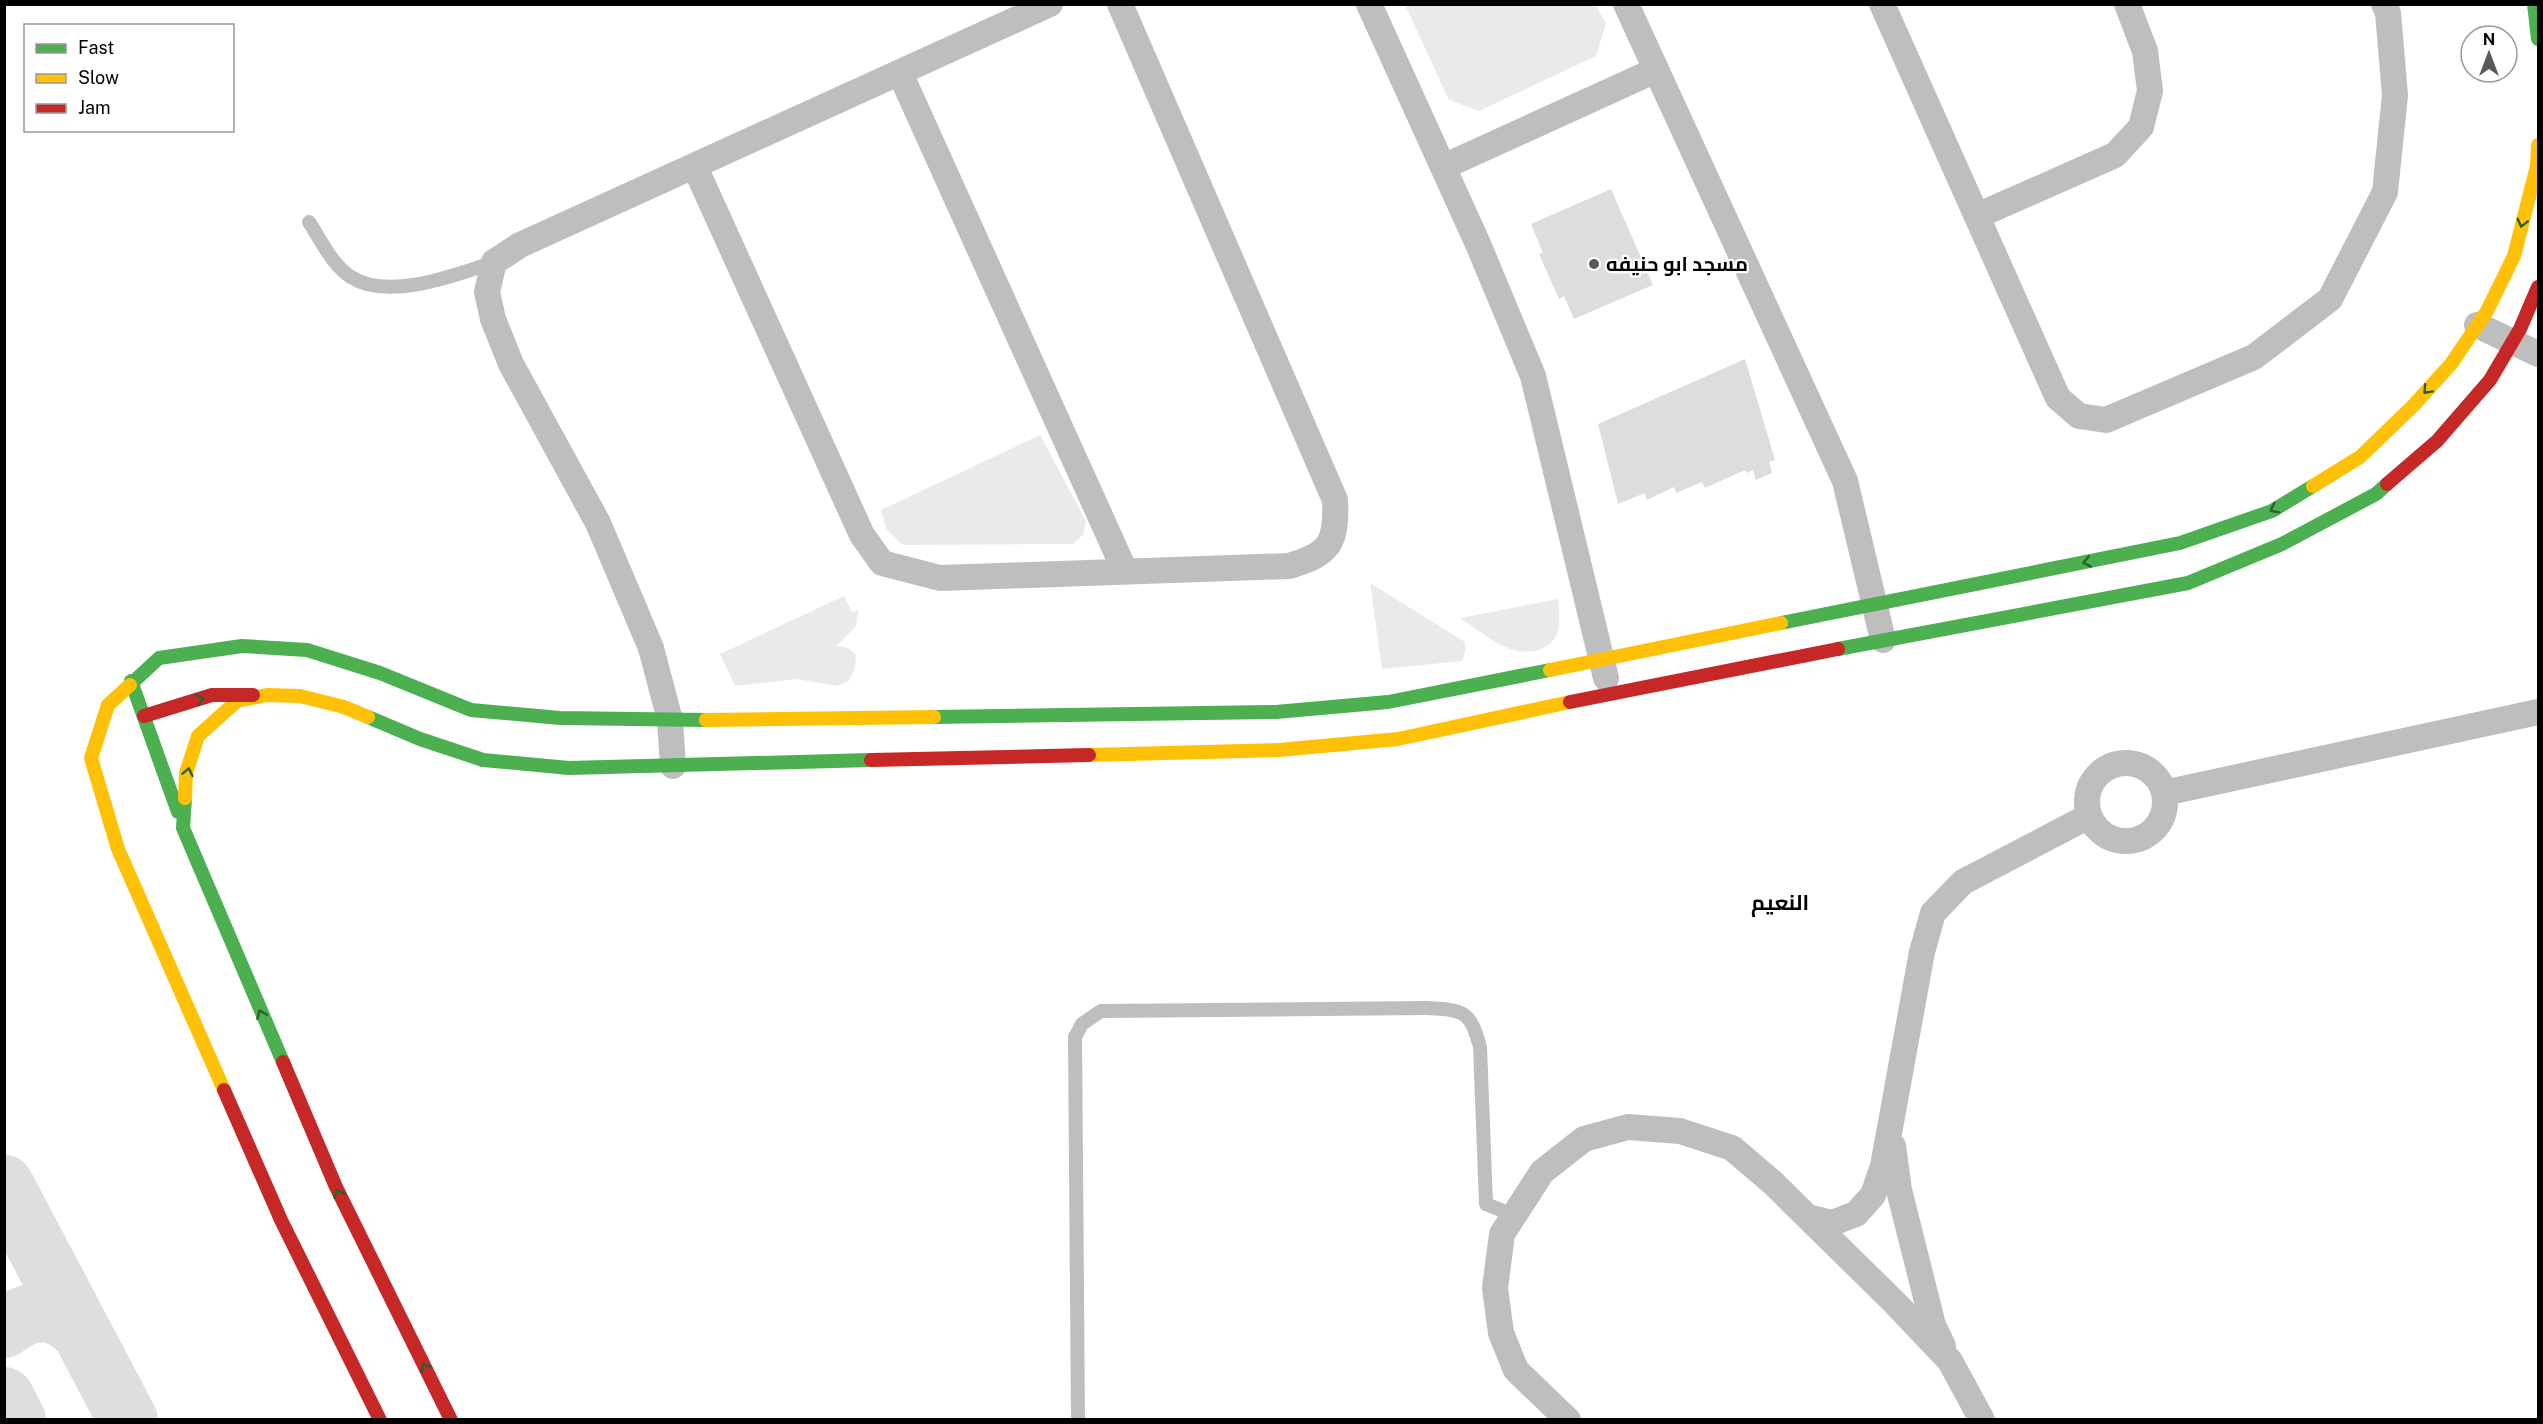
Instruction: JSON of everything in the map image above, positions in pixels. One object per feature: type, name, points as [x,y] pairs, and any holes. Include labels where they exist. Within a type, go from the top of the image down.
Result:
[{"type":"main road","points":[[2535,4],[2538,39]]},
{"type":"main road","points":[[380,1419],[281,1220],[118,849],[91,758],[108,705],[131,681],[159,658],[242,646],[307,650],[380,673],[471,710],[560,718],[670,720],[1276,712],[1388,702],[2180,543],[2271,511],[2360,457],[2413,406],[2451,364],[2477,325],[2514,255],[2537,166],[2538,145]]},
{"type":"main road","points":[[144,716],[212,695],[300,696],[344,707],[420,739],[483,760],[569,768],[1279,750],[1398,739],[1609,693],[2188,583],[2282,544],[2376,494],[2437,441],[2490,380],[2512,342],[2538,287]]},
{"type":"main road","points":[[131,681],[183,828],[336,1187],[451,1419]]},
{"type":"main road","points":[[183,828],[186,773],[198,736],[237,701],[264,695]]},
{"type":"street","points":[[673,766],[670,720],[651,648],[598,523],[511,364],[493,319],[487,292],[494,262],[520,245],[1050,4]]},
{"type":"street","points":[[695,167],[862,535],[882,563],[939,578],[1289,566],[1315,558],[1330,543],[1336,522],[1335,500],[1120,4]]},
{"type":"street","points":[[1369,4],[1443,167],[1533,376],[1609,693]]},
{"type":"street","points":[[1626,4],[1845,481],[1883,640]]},
{"type":"street","points":[[1882,4],[2058,398],[2079,416],[2106,420],[2254,357],[2330,299],[2385,192],[2395,95],[2388,13],[2384,4]]},
{"type":"street","points":[[1977,216],[2115,155],[2140,127],[2150,91],[2145,51],[2127,4]]},
{"type":"street","points":[[1443,167],[1656,70]]},
{"type":"street","points":[[900,74],[1125,571]]},
{"type":"street","points":[[2477,325],[2538,354]]},
{"type":"street","points":[[2164,793],[2538,712]]},
{"type":"street","points":[[2114,764],[2140,765],[2151,771],[2159,781],[2164,793],[2165,806],[2162,819],[2144,837],[2131,841],[2106,836],[2096,828],[2089,816],[2086,804],[2088,791],[2094,779],[2102,770],[2114,764]]},
{"type":"street","points":[[1808,1217],[1832,1223],[1856,1214],[1873,1195],[1883,1166],[1922,952],[1933,913],[1963,882],[2089,816]]},
{"type":"street","points":[[1890,1122],[1899,1190],[1933,1325],[1982,1419]]},
{"type":"street","points":[[1568,1419],[1516,1370],[1501,1333],[1495,1288],[1502,1233],[1542,1172],[1584,1139],[1628,1127],[1680,1131],[1732,1148],[1808,1217],[1950,1361]]},
{"type":"lane","points":[[309,222],[336,263],[351,278],[376,286],[406,285],[449,278],[494,262]]},
{"type":"lane","points":[[1078,1419],[1075,1037],[1082,1024],[1101,1011],[1426,1008],[1457,1010],[1473,1023],[1480,1047],[1486,1204],[1513,1215]]},
{"type":"shaded area","points":[[1405,5],[1596,5],[1606,24],[1596,56],[1479,111],[1449,100]]},
{"type":"shaded area","points":[[1040,435],[1086,521],[1083,535],[1073,544],[903,545],[887,530],[881,510]]},
{"type":"shaded area","points":[[1370,583],[1465,642],[1462,661],[1382,669]]},
{"type":"shaded area","points":[[844,596],[852,612],[858,610],[856,626],[837,646],[848,648],[856,655],[855,668],[849,681],[837,686],[797,679],[735,686],[720,654]]},
{"type":"shaded area","points":[[1558,599],[1557,634],[1549,644],[1532,651],[1510,649],[1460,618]]},
{"type":"building","name":"مسجد ابو حنيفه","points":[[1611,189],[1653,285],[1574,319],[1564,296],[1559,299],[1539,254],[1543,253],[1531,224]]},
{"type":"building","points":[[1745,359],[1775,460],[1769,462],[1772,473],[1756,480],[1753,470],[1747,473],[1745,470],[1705,488],[1702,482],[1676,493],[1674,487],[1647,500],[1645,493],[1618,504],[1598,424]]},
{"type":"taxiway","points":[[4,1185],[128,1420]]},
{"type":"taxiway","points":[[4,1328],[25,1316],[44,1313],[63,1318],[82,1333]]},
{"type":"taxiway","points":[[4,1397],[16,1420]]},
{"type":"traffic: fast","points":[[2534,4],[2538,39]]},
{"type":"traffic: fast","points":[[1838,649],[2188,583],[2282,544],[2376,494],[2387,484]]},
{"type":"traffic: fast","points":[[1781,623],[2180,543],[2272,511],[2313,486]]},
{"type":"traffic: fast","points":[[130,685],[159,658],[242,646],[307,650],[380,673],[471,710],[560,718],[706,720]]},
{"type":"traffic: fast","points":[[934,717],[1276,712],[1388,702],[1550,670]]},
{"type":"traffic: fast","points":[[131,681],[178,812]]},
{"type":"traffic: fast","points":[[368,717],[420,739],[483,760],[569,768],[871,760]]},
{"type":"traffic: fast","points":[[185,798],[183,828],[283,1062]]},
{"type":"traffic: slow","points":[[2313,486],[2360,457],[2413,406],[2451,364],[2487,311],[2514,256],[2537,166],[2538,145]]},
{"type":"traffic: slow","points":[[1550,670],[1781,623]]},
{"type":"traffic: slow","points":[[130,685],[108,705],[91,758],[118,849],[224,1090]]},
{"type":"traffic: slow","points":[[185,798],[186,773],[198,736],[237,701],[267,695],[300,696],[344,707],[368,717]]},
{"type":"traffic: slow","points":[[1089,755],[1279,750],[1398,739],[1570,702]]},
{"type":"traffic: slow","points":[[706,720],[934,717]]},
{"type":"traffic: jam","points":[[2387,484],[2437,441],[2490,380],[2520,329],[2538,287]]},
{"type":"traffic: jam","points":[[1570,702],[1838,649]]},
{"type":"traffic: jam","points":[[144,716],[212,695],[253,695]]},
{"type":"traffic: jam","points":[[871,760],[1089,755]]},
{"type":"traffic: jam","points":[[283,1062],[336,1187],[451,1420]]},
{"type":"traffic: jam","points":[[224,1090],[281,1220],[380,1420]]},
{"type":"place","name":"مسجد ابو حنيفه","points":[[1594,264]]},
{"type":"district","name":"النعيم","points":[[1780,902]]}]
